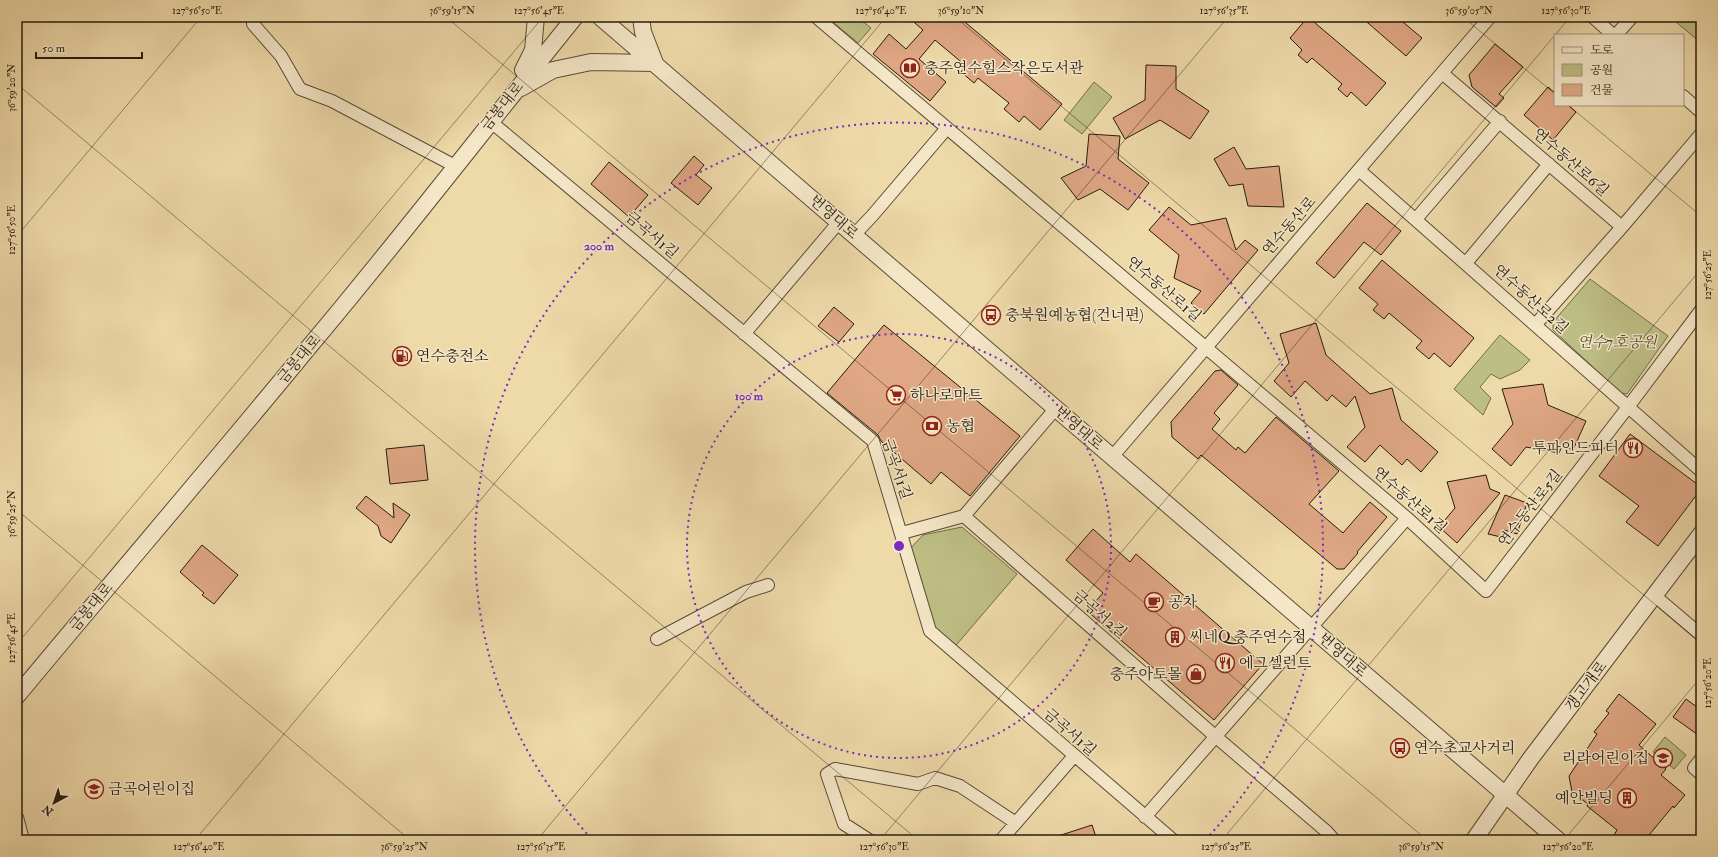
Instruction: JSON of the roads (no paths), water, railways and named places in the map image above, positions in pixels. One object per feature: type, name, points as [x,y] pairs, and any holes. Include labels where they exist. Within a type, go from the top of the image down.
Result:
[{"type":"street","points":[[253,17],[253,24],[281,56],[300,89],[332,101],[455,166]]},
{"type":"street","points":[[512,93],[533,50],[536,17]]},
{"type":"street","name":"금봉대로","points":[[17,696],[310,347],[399,238],[512,93],[575,17]]},
{"type":"street","name":"번영대로","points":[[600,17],[1558,840]]},
{"type":"street","points":[[512,93],[553,70],[591,62],[655,63],[643,32],[641,17]]},
{"type":"street","name":"연수동산로1길","points":[[816,17],[1407,518],[1486,591]]},
{"type":"street","name":"연수동산로","points":[[1112,457],[1490,17]]},
{"type":"street","points":[[1593,17],[1612,34]]},
{"type":"street","points":[[1617,34],[1632,17]]},
{"type":"street","name":"연수동산로6길","points":[[1442,73],[1500,121],[1622,228]]},
{"type":"street","points":[[1684,97],[1701,112]]},
{"type":"street","name":"금곡서1길","points":[[490,121],[873,441],[902,533],[930,631],[1173,840]]},
{"type":"street","points":[[1416,219],[1500,121]]},
{"type":"street","points":[[854,235],[947,128]]},
{"type":"street","points":[[1536,324],[1622,228],[1701,134]]},
{"type":"street","points":[[1466,263],[1549,164]]},
{"type":"street","name":"연수동산로2길","points":[[1359,170],[1536,324],[1701,471]]},
{"type":"street","points":[[744,334],[839,222]]},
{"type":"street","name":"연수동산로5길","points":[[1486,591],[1701,310]]},
{"type":"street","points":[[902,533],[964,516],[1056,408]]},
{"type":"street","name":"금곡서2길","points":[[964,516],[1326,831],[1334,840]]},
{"type":"street","points":[[1145,817],[1407,518]]},
{"type":"street","name":"갱고개로","points":[[1474,840],[1531,758],[1701,534]]},
{"type":"street","points":[[657,639],[746,592],[768,585]]},
{"type":"street","points":[[1655,596],[1701,635]]},
{"type":"street","points":[[1001,840],[1074,756]]},
{"type":"street","points":[[1701,759],[1694,768],[1701,774]]},
{"type":"street","points":[[869,840],[844,824],[826,774],[835,769],[918,784],[935,778],[960,786],[1016,823]]},
{"type":"street","points":[[17,817],[23,840]]},
{"type":"place","name":"충주연수힐스작은도서관","points":[[910,68]]},
{"type":"place","name":"충북원예농협(건너편)","points":[[991,315]]},
{"type":"place","name":"연수충전소","points":[[402,356]]},
{"type":"place","name":"하나로마트","points":[[896,395]]},
{"type":"place","name":"농협","points":[[932,426]]},
{"type":"place","name":"투파인드피터","points":[[1633,448]]},
{"type":"place","name":"공차","points":[[1154,602]]},
{"type":"place","name":"씨네Q 충주연수점","points":[[1175,637]]},
{"type":"place","name":"에그셀런트","points":[[1225,663]]},
{"type":"place","name":"충주아토몰","points":[[1196,674]]},
{"type":"place","name":"연수초교사거리","points":[[1400,748]]},
{"type":"place","name":"리라어린이집","points":[[1663,758]]},
{"type":"place","name":"금곡어린이집","points":[[94,789]]},
{"type":"place","name":"예안빌딩","points":[[1627,798]]},
{"type":"park label","name":"연수7호공원","points":[[1617,342]]}]
